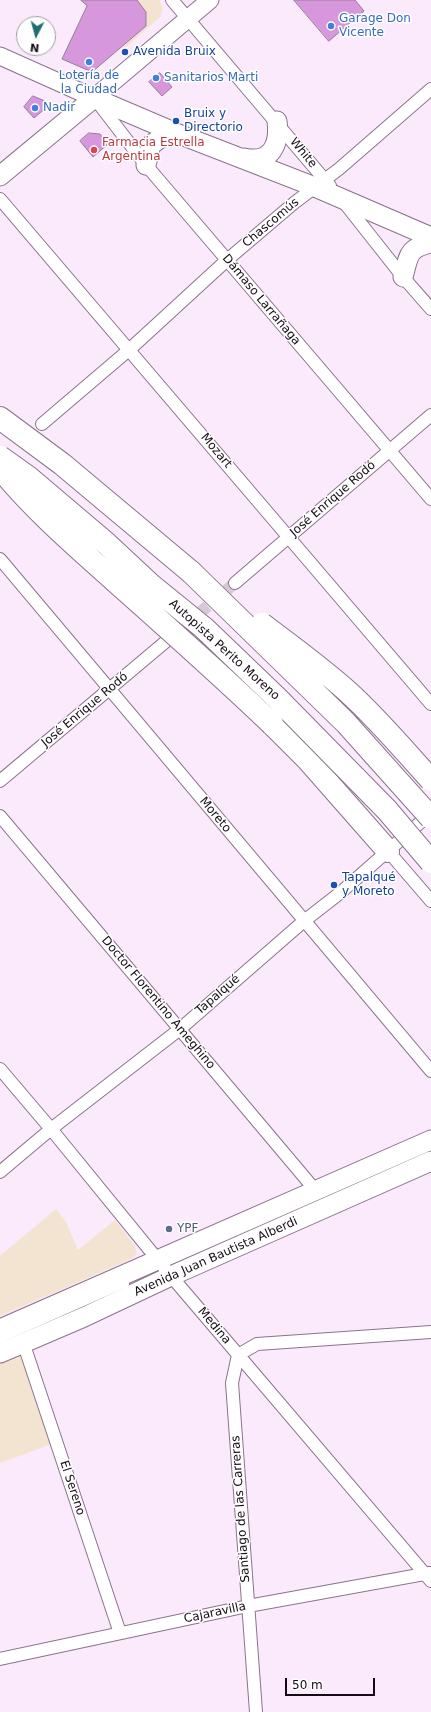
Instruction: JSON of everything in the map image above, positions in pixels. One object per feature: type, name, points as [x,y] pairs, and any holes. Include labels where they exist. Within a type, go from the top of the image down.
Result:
[{"type":"highway","points":[[0,418],[67,468],[191,572],[305,655],[374,718],[431,780]]},
{"type":"highway","name":"Autopista Perito Moreno","points":[[0,457],[28,477],[151,585],[204,628],[277,698],[370,793],[431,862]]},
{"type":"highway","points":[[0,468],[19,491],[59,531],[237,690],[272,724],[308,760],[388,851]]},
{"type":"highway","points":[[191,572],[346,723],[431,818]]},
{"type":"main road","points":[[0,176],[210,0]]},
{"type":"main road","points":[[0,56],[176,133],[239,157],[320,183],[341,198],[431,237]]},
{"type":"main road","points":[[239,157],[253,160],[260,159],[271,152],[276,144],[278,134],[277,122]]},
{"type":"main road","points":[[146,164],[151,145],[163,136],[176,133]]},
{"type":"main road","points":[[403,277],[411,252],[415,248],[431,243]]},
{"type":"main road","name":"Avenida Juan Bautista Alberdi","points":[[0,1353],[84,1317],[164,1267],[316,1190],[431,1140]]},
{"type":"main road","name":"Avenida Juan Bautista Alberdi","points":[[0,1329],[164,1267],[431,1161]]},
{"type":"street","name":"White","points":[[172,0],[277,122],[320,183]]},
{"type":"street","name":"Chascomús","points":[[42,424],[130,349],[227,260],[431,89]]},
{"type":"street","name":"Dámaso Larrañaga","points":[[94,98],[146,164],[431,499]]},
{"type":"street","points":[[341,198],[403,277],[431,309]]},
{"type":"street","name":"Mozart","points":[[0,199],[130,349],[431,704]]},
{"type":"street","name":"José Enrique Rodó","points":[[235,583],[431,415]]},
{"type":"street","name":"Moreto","points":[[0,559],[431,1071]]},
{"type":"street","name":"José Enrique Rodó","points":[[0,781],[170,638]]},
{"type":"street","name":"Tapalqué","points":[[0,1172],[51,1129],[180,1029],[304,921],[340,893],[431,813]]},
{"type":"street","name":"Doctor Florentino Ameghino","points":[[0,816],[316,1190]]},
{"type":"street","points":[[388,851],[431,901]]},
{"type":"street","name":"Medina","points":[[0,1069],[238,1355],[429,1575]]},
{"type":"street","points":[[238,1355],[258,1344],[431,1332]]},
{"type":"street","name":"El Sereno","points":[[23,1342],[120,1633]]},
{"type":"street","name":"Santiago de las Carreras","points":[[238,1355],[232,1383],[248,1606],[253,1711]]},
{"type":"street","name":"Cajaravilla","points":[[0,1659],[248,1606],[429,1575]]},
{"type":"lane","points":[[0,1340],[132,1282]]},
{"type":"shaded area","points":[[81,0],[159,0],[163,8],[160,17],[124,49]]},
{"type":"shaded area","points":[[56,1209],[66,1222],[78,1250],[115,1220],[135,1246],[137,1254],[131,1259],[0,1316],[0,1256]]},
{"type":"shaded area","points":[[17,1351],[23,1355],[52,1444],[0,1463],[0,1355]]},
{"type":"building","points":[[81,0],[137,0],[146,12],[146,26],[92,72],[62,59],[87,6]]},
{"type":"building","name":"Garage Don Vicente","points":[[294,0],[355,0],[364,11],[329,41]]},
{"type":"building","points":[[160,73],[172,87],[162,96],[149,82]]},
{"type":"building","name":"Nadir","points":[[33,96],[45,101],[46,108],[34,118],[24,107]]},
{"type":"building","name":"Farmacia Estrella Argentina","points":[[89,133],[100,134],[108,144],[93,157],[80,141]]},
{"type":"tunnel","points":[[171,637],[235,583]]},
{"type":"place","name":"Garage Don Vicente","points":[[331,26]]},
{"type":"place","name":"Avenida Bruix","points":[[125,52]]},
{"type":"place","name":"Lotería de la Ciudad","points":[[89,62]]},
{"type":"place","name":"Sanitarios Marti","points":[[156,78]]},
{"type":"place","name":"Nadir","points":[[35,108]]},
{"type":"place","name":"Bruix y Directorio","points":[[176,121]]},
{"type":"place","name":"Farmacia Estrella Argentina","points":[[94,150]]},
{"type":"place","name":"Tapalqué y Moreto","points":[[334,885]]},
{"type":"place","name":"YPF","points":[[169,1229]]}]
